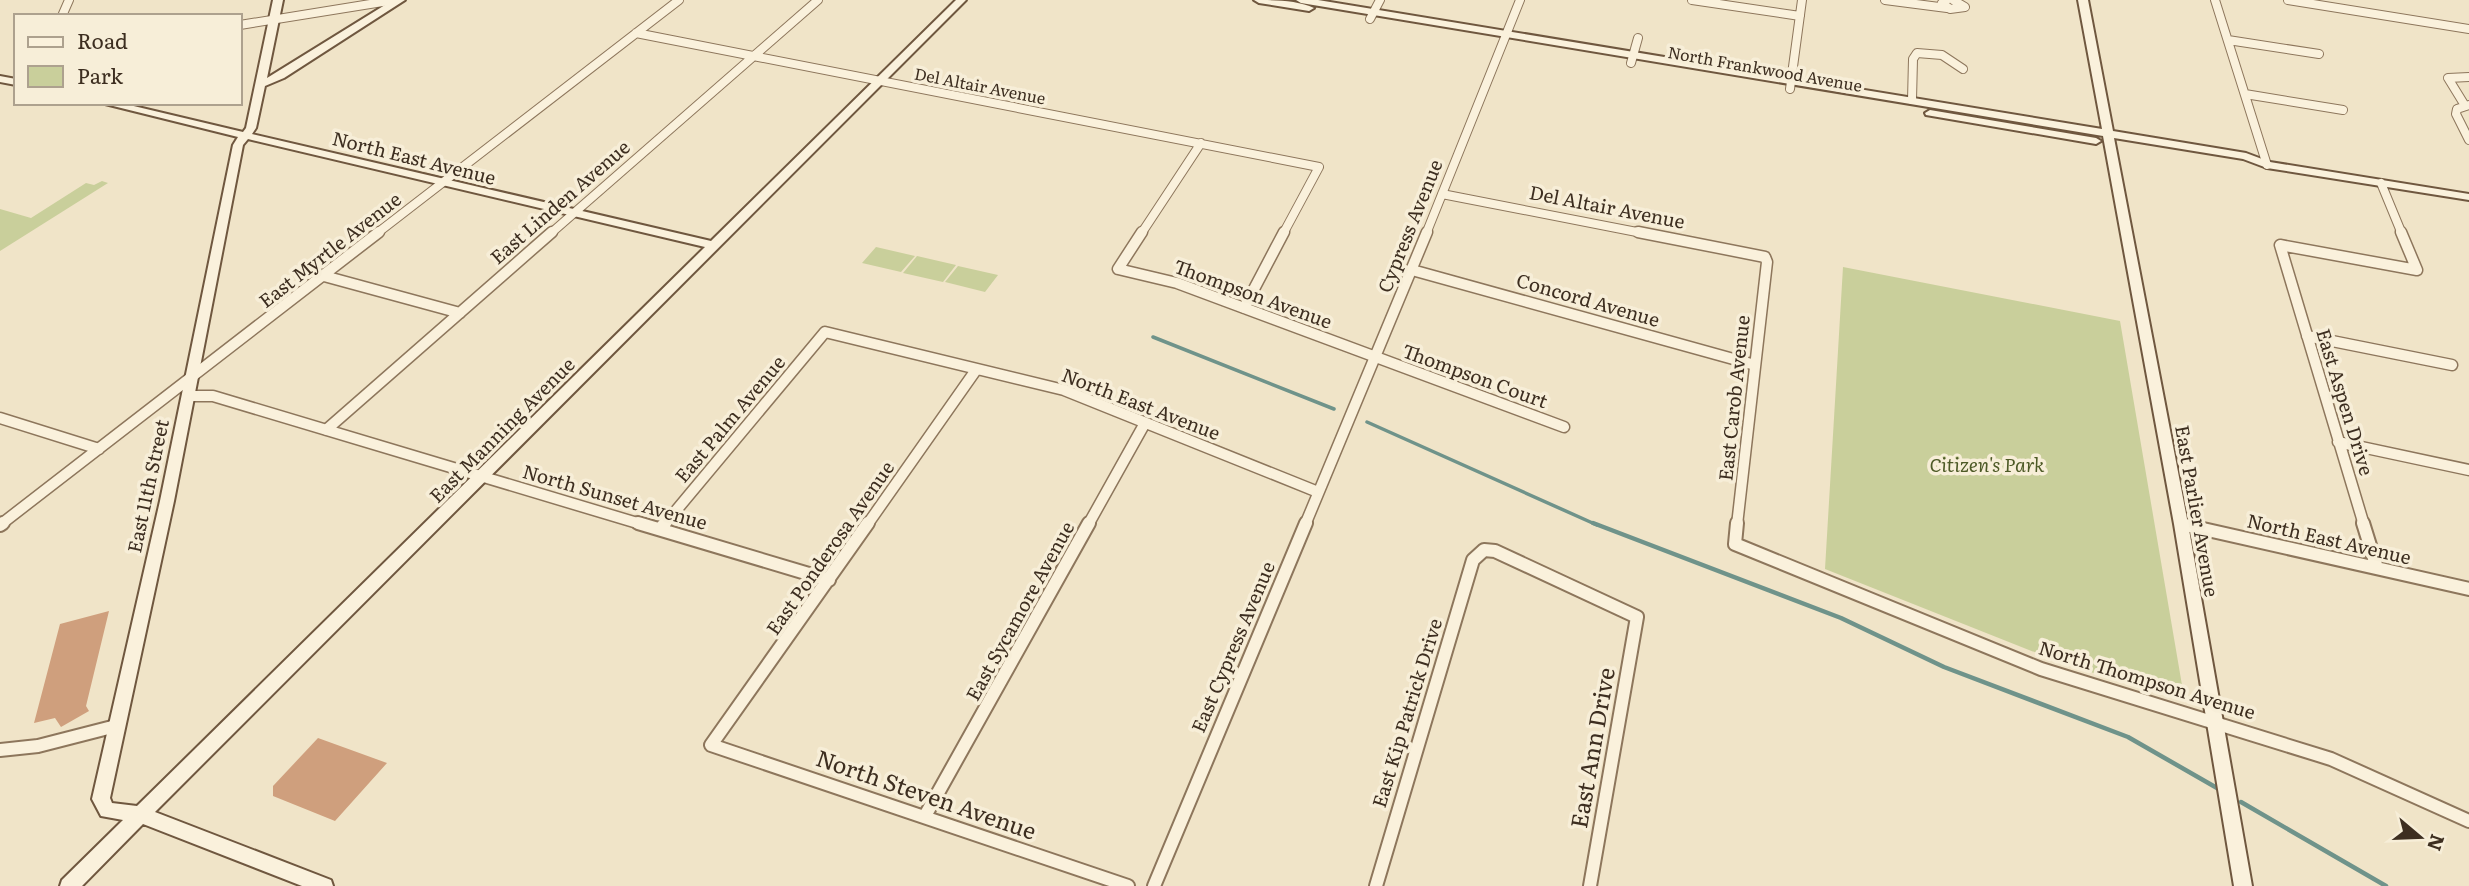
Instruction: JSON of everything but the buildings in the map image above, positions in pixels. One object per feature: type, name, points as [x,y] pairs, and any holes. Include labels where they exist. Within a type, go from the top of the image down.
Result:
[{"type":"street","name":"East 11th Street","points":[[141,815],[107,810],[101,799],[238,145],[251,128],[278,0]]},
{"type":"street","points":[[242,25],[395,0]]},
{"type":"street","points":[[259,85],[280,76],[400,0]]},
{"type":"street","name":"East Myrtle Avenue","points":[[0,525],[678,0]]},
{"type":"street","name":"East Linden Avenue","points":[[326,430],[818,0]]},
{"type":"street","name":"East Manning Avenue","points":[[69,886],[961,0]]},
{"type":"street","name":"North Frankwood Avenue","points":[[1259,0],[1372,15],[2108,138]]},
{"type":"street","name":"North Frankwood Avenue","points":[[1301,0],[1372,15]]},
{"type":"street","points":[[1372,15],[1380,0]]},
{"type":"street","name":"Cypress Avenue","points":[[1347,423],[1412,270],[1520,0]]},
{"type":"street","points":[[1692,0],[1800,16]]},
{"type":"street","points":[[1792,85],[1802,0]]},
{"type":"street","points":[[1885,0],[1944,2],[1958,10],[1965,7],[1953,0]]},
{"type":"street","name":"East Parlier Avenue","points":[[2083,0],[2180,524],[2243,886]]},
{"type":"street","points":[[2215,0],[2267,165]]},
{"type":"street","points":[[2288,0],[2319,2],[2469,29]]},
{"type":"street","name":"Del Altair Avenue","points":[[636,33],[1319,167],[1244,308]]},
{"type":"street","points":[[1632,59],[1638,38]]},
{"type":"street","points":[[2228,40],[2319,54]]},
{"type":"street","points":[[1912,100],[1913,59],[1917,53],[1942,55],[1963,69]]},
{"type":"street","points":[[2469,77],[2448,78],[2466,104],[2456,114],[2469,140]]},
{"type":"street","name":"North Frankwood Avenue","points":[[1792,85],[1912,100],[2251,167],[2267,165],[2469,197]]},
{"type":"street","points":[[2245,94],[2343,110]]},
{"type":"street","name":"North East Avenue","points":[[114,105],[714,245]]},
{"type":"street","name":"Thompson Avenue","points":[[1200,143],[1118,269],[1177,283],[1375,357]]},
{"type":"street","name":"East Aspen Drive","points":[[2377,568],[2280,245],[2417,270],[2381,183]]},
{"type":"street","name":"Del Altair Avenue","points":[[1443,194],[1765,257]]},
{"type":"street","name":"East Carob Avenue","points":[[1735,544],[1765,257]]},
{"type":"street","name":"Concord Avenue","points":[[1412,270],[1755,365]]},
{"type":"street","points":[[324,276],[460,313]]},
{"type":"street","name":"North East Avenue","points":[[825,332],[1064,390],[1318,492]]},
{"type":"street","name":"East Palm Avenue","points":[[662,528],[825,332]]},
{"type":"street","points":[[2306,336],[2452,365]]},
{"type":"street","name":"Thompson Court","points":[[1375,357],[1563,427]]},
{"type":"street","name":"East Ponderosa Avenue","points":[[711,745],[976,370]]},
{"type":"street","name":"North Sunset Avenue","points":[[187,396],[213,396],[829,580]]},
{"type":"street","points":[[0,418],[99,449]]},
{"type":"street","name":"East Sycamore Avenue","points":[[925,816],[1145,423]]},
{"type":"street","name":"East Cypress Avenue","points":[[1154,886],[1347,423]]},
{"type":"street","points":[[2338,442],[2469,470]]},
{"type":"street","name":"North East Avenue","points":[[2180,524],[2469,589]]},
{"type":"street","name":"North Thompson Avenue","points":[[1735,544],[2041,668],[2331,759],[2469,821]]},
{"type":"street","name":"East Kip Patrick Drive","points":[[1376,886],[1477,553],[1484,550],[1494,551],[1637,617]]},
{"type":"street","name":"East Ann Drive","points":[[1590,886],[1637,617]]},
{"type":"street","points":[[0,750],[38,746],[116,726]]},
{"type":"street","name":"North Steven Avenue","points":[[711,745],[1128,886]]},
{"type":"street","points":[[141,815],[324,886]]},
{"type":"green space","points":[[102,181],[108,183],[0,251],[0,209],[31,218],[86,183],[94,185]]},
{"type":"green space","points":[[876,247],[915,256],[901,272],[862,263]]},
{"type":"green space","points":[[917,256],[956,265],[943,282],[903,273]]},
{"type":"green space","points":[[958,266],[998,275],[985,292],[945,282]]},
{"type":"green space","name":"Citizen's Park","points":[[1843,267],[2120,321],[2183,691],[2181,695],[2171,696],[2067,665],[1825,569]]},
{"type":"waterway","points":[[1153,337],[1334,409]]},
{"type":"waterway","points":[[1367,422],[1597,525]]},
{"type":"waterway","points":[[1593,523],[1841,618],[1944,667],[2128,737],[2217,788]]},
{"type":"waterway","points":[[2241,802],[2386,886]]}]
